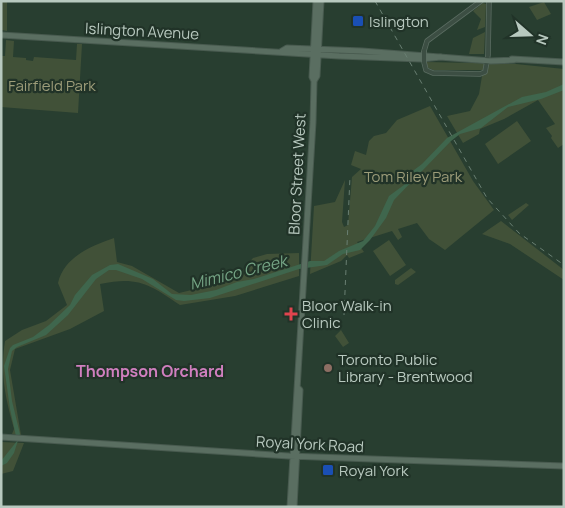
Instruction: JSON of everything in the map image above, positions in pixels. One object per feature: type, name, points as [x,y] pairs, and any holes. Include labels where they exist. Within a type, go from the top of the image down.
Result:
[{"type":"main road","name":"Bloor Street West","points":[[292,507],[314,81],[317,76],[316,1]]},
{"type":"main road","name":"Bloor Street West","points":[[316,52],[321,1]]},
{"type":"main road","name":"Islington Avenue","points":[[1,34],[282,51],[286,48],[316,52],[421,59],[441,57],[564,62]]},
{"type":"main road","name":"Royal York Road","points":[[1,437],[294,456],[564,466]]},
{"type":"street","points":[[481,1],[427,41],[424,51],[426,70],[431,72],[480,74],[486,70],[488,59],[489,1]]},
{"type":"green space","points":[[1,1],[7,1],[7,31],[1,30]]},
{"type":"green space","points":[[544,2],[551,14],[537,20],[529,7]]},
{"type":"green space","points":[[483,3],[486,4],[485,27],[477,30],[481,19],[473,11]]},
{"type":"green space","points":[[485,32],[484,54],[469,54],[473,38]]},
{"type":"green space","name":"Fairfield Park","points":[[6,40],[14,41],[13,57],[26,58],[26,60],[33,61],[34,57],[76,60],[77,44],[82,44],[78,113],[1,107],[1,56],[5,56]]},
{"type":"green space","name":"Tom Riley Park","points":[[426,62],[516,64],[564,69],[564,144],[558,148],[551,138],[552,136],[546,128],[555,124],[538,100],[504,119],[480,129],[479,134],[463,143],[447,116],[470,111],[479,94],[483,70],[433,70],[427,67]]},
{"type":"green space","name":"Tom Riley Park","points":[[430,106],[473,181],[494,210],[445,250],[429,239],[417,223],[398,229],[402,237],[398,240],[392,231],[357,242],[364,252],[349,258],[347,255],[341,261],[310,274],[314,206],[335,202],[345,180],[342,222],[344,227],[348,225],[352,177],[361,169],[351,165],[355,151],[366,155],[369,141],[374,136],[386,133],[397,120]]},
{"type":"green space","points":[[517,121],[531,141],[498,164],[485,144]]},
{"type":"green space","points":[[526,203],[529,205],[512,220],[508,215]]},
{"type":"green space","points":[[501,221],[564,270],[564,280],[510,244],[482,234]]},
{"type":"green space","points":[[114,238],[117,262],[132,266],[179,293],[221,283],[243,270],[253,258],[267,254],[299,253],[299,276],[235,296],[180,305],[143,284],[124,281],[100,284],[104,311],[70,329],[15,349],[10,370],[21,435],[12,434],[14,429],[3,375],[5,341],[22,330],[46,321],[67,305],[58,283],[66,266],[72,259],[88,249]]},
{"type":"green space","points":[[389,240],[406,265],[390,276],[373,251]]},
{"type":"green space","points":[[411,268],[416,272],[398,285],[395,284],[395,280]]},
{"type":"green space","points":[[341,330],[349,343],[343,347],[335,336]]},
{"type":"green space","points":[[1,442],[24,443],[13,471],[1,474]]},
{"type":"shaded area","points":[[564,84],[564,90],[541,99],[508,107],[481,128],[460,134],[394,200],[386,218],[360,250],[343,254],[327,265],[299,269],[210,298],[184,301],[176,300],[142,279],[116,270],[109,270],[96,279],[68,315],[46,335],[12,351],[8,369],[12,401],[20,434],[14,453],[7,463],[1,466],[1,461],[17,441],[4,366],[10,348],[33,337],[49,325],[70,305],[75,295],[92,275],[110,265],[118,264],[153,279],[172,294],[191,295],[216,290],[310,261],[324,261],[339,251],[363,241],[375,226],[389,196],[404,185],[410,173],[422,164],[447,138],[522,97],[546,92]]},
{"type":"railway","points":[[375,1],[487,198],[519,233],[564,265]]},
{"type":"railway","points":[[344,315],[350,176]]},
{"type":"place","name":"Islington","points":[[358,21]]},
{"type":"place","name":"Bloor Walk-in Clinic","points":[[291,314]]},
{"type":"place","name":"Toronto Public Library - Brentwood","points":[[328,368]]},
{"type":"place","name":"Royal York","points":[[328,470]]},
{"type":"district","name":"Thompson Orchard","points":[[150,371]]},
{"type":"water label","name":"Mimico Creek","points":[[238,272]]}]
